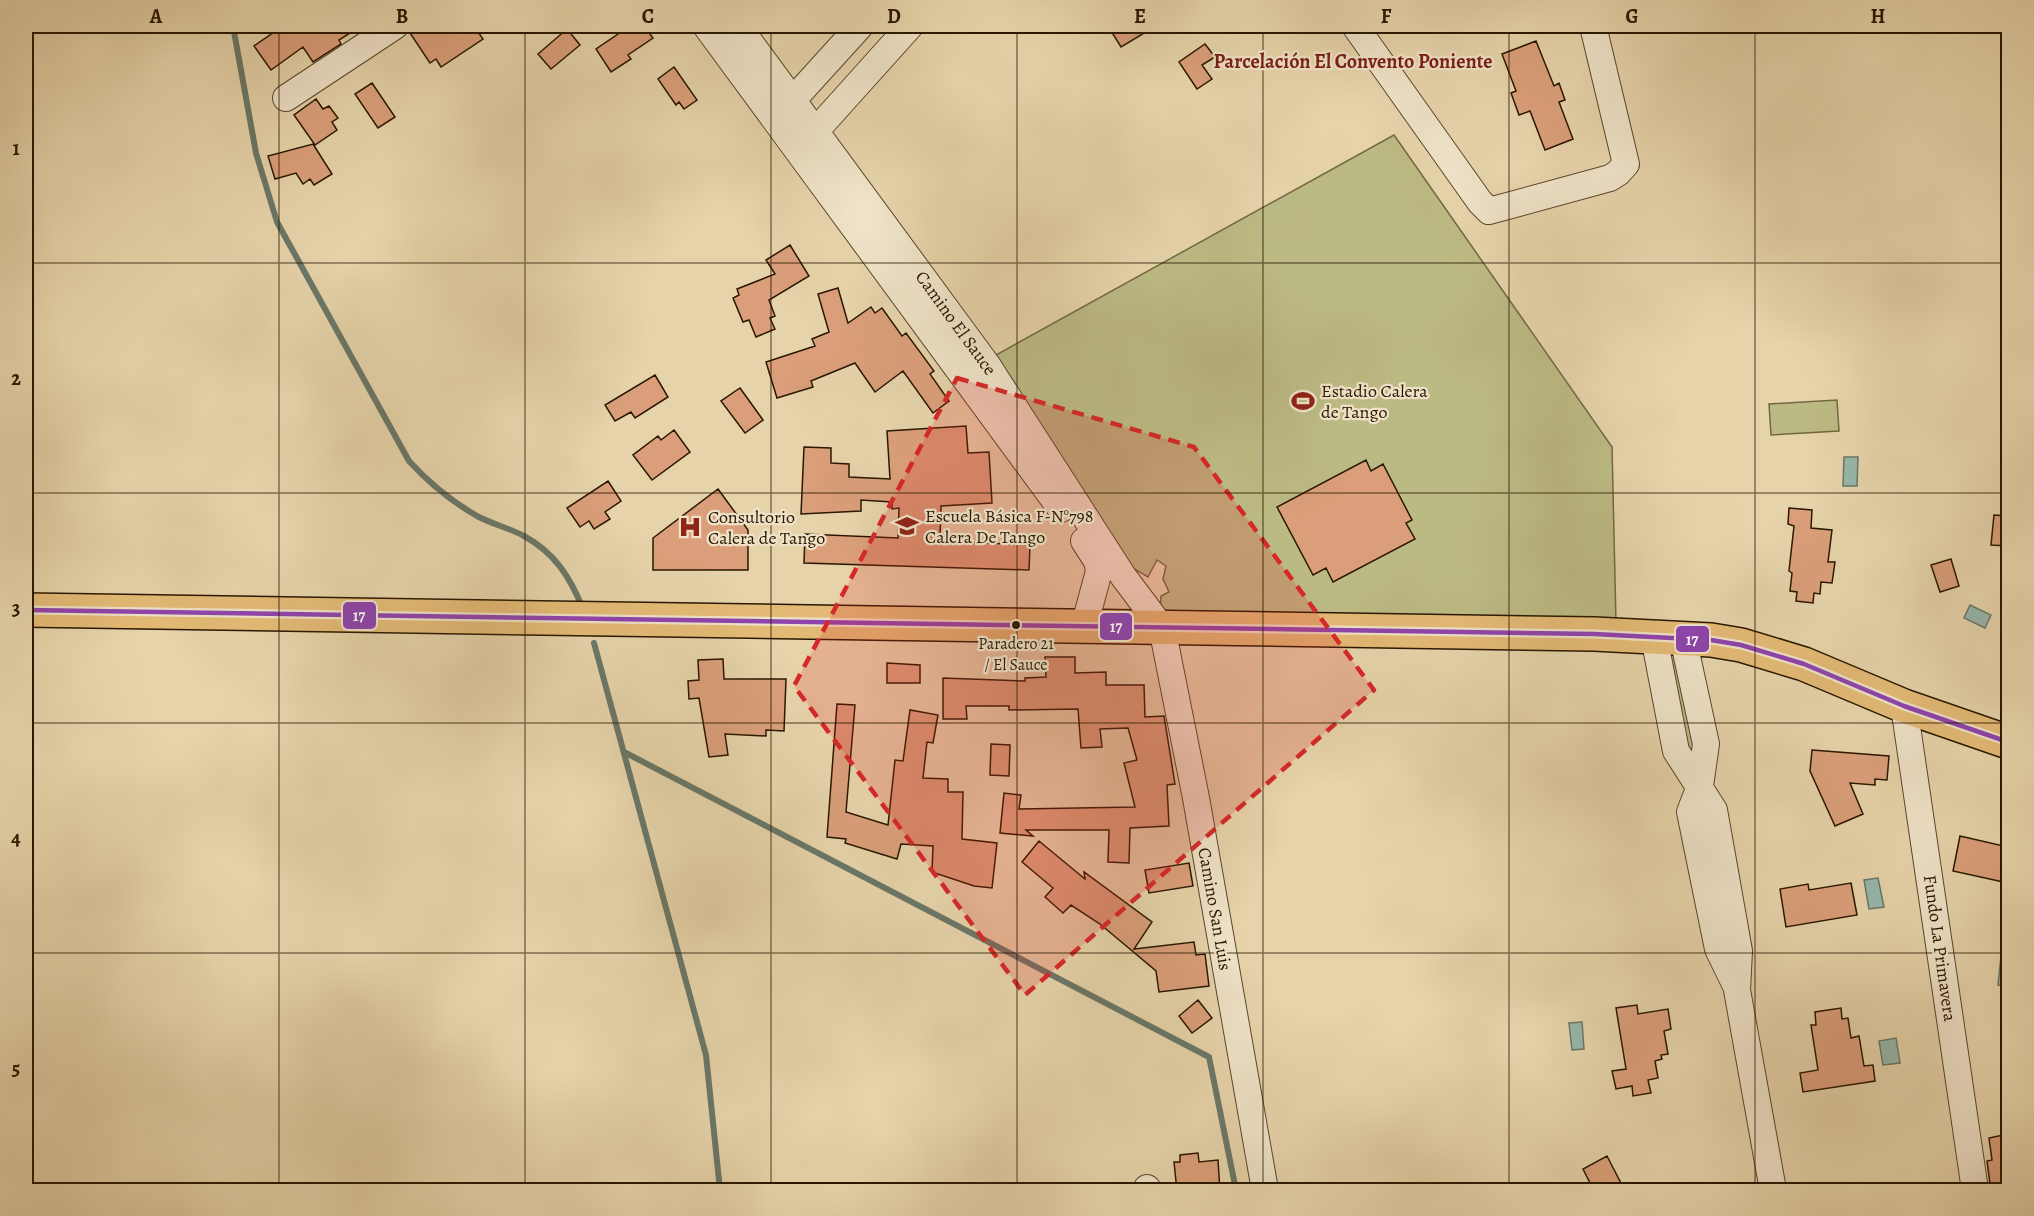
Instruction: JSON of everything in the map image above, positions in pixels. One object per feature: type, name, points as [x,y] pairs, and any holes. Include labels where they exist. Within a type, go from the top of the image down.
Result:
[{"type":"main road","points":[[26,610],[1669,637],[1741,645],[1783,657],[1904,706],[2008,742]]},
{"type":"street","points":[[286,98],[395,26]]},
{"type":"street","name":"Camino El Sauce","points":[[706,26],[1092,551],[1097,561],[1162,628]]},
{"type":"street","name":"Camino El Sauce","points":[[738,26],[988,366],[1111,578]]},
{"type":"street","points":[[775,120],[861,26]]},
{"type":"street","points":[[798,150],[910,26]]},
{"type":"street","points":[[1355,26],[1480,202],[1489,211],[1610,178],[1626,164],[1593,26]]},
{"type":"street","points":[[1084,627],[1111,578]]},
{"type":"street","name":"Camino San Luis","points":[[1162,628],[1196,798],[1265,1191]]},
{"type":"street","points":[[1669,637],[1676,751],[1714,810],[1738,951],[1737,990],[1773,1191]]},
{"type":"street","name":"Fundo La Primavera","points":[[1904,706],[1975,1191]]},
{"type":"highlighted area","points":[[957,378],[1194,447],[1374,690],[1025,995],[794,686]]},
{"type":"shaded area","name":"Estadio Calera de Tango","points":[[1394,135],[1612,447],[1616,623],[1227,616],[1160,611],[1161,596],[1169,592],[1163,579],[1166,566],[1157,560],[1148,577],[1131,567],[996,355]]},
{"type":"shaded area","points":[[1837,400],[1839,431],[1771,435],[1769,404]]},
{"type":"shaded area","points":[[1682,652],[1699,745],[1696,773],[1680,749],[1663,655]]},
{"type":"water","points":[[1844,457],[1858,457],[1857,486],[1843,486]]},
{"type":"water","points":[[1970,605],[1991,615],[1985,628],[1964,618]]},
{"type":"water","points":[[1878,878],[1884,907],[1869,909],[1864,880]]},
{"type":"water","points":[[2001,956],[2008,956],[2008,986],[1998,985]]},
{"type":"water","points":[[1582,1022],[1584,1049],[1572,1050],[1569,1023]]},
{"type":"water","points":[[1896,1038],[1900,1063],[1883,1065],[1879,1041]]},
{"type":"building","points":[[283,26],[361,26],[339,40],[341,44],[313,62],[303,47],[271,70],[254,46]]},
{"type":"building","points":[[421,26],[474,26],[483,39],[441,67],[436,59],[430,63],[410,33]]},
{"type":"building","points":[[612,26],[644,26],[653,38],[628,55],[631,59],[611,72],[596,49],[618,34]]},
{"type":"building","points":[[1108,26],[1156,26],[1121,47]]},
{"type":"building","points":[[567,29],[580,45],[551,69],[538,54]]},
{"type":"building","points":[[1536,41],[1554,86],[1559,83],[1565,100],[1559,102],[1573,139],[1545,150],[1530,111],[1519,115],[1511,93],[1516,91],[1502,54]]},
{"type":"building","points":[[1205,44],[1215,57],[1202,65],[1212,79],[1197,89],[1179,62]]},
{"type":"building","points":[[674,67],[697,100],[684,109],[679,102],[676,105],[658,79]]},
{"type":"building","points":[[372,83],[395,117],[378,128],[355,94]]},
{"type":"building","points":[[316,99],[323,109],[329,106],[338,118],[332,122],[337,130],[315,145],[294,115]]},
{"type":"building","points":[[313,144],[332,174],[314,185],[310,179],[303,184],[296,173],[275,179],[268,156]]},
{"type":"building","points":[[790,245],[809,276],[769,300],[775,316],[770,318],[775,329],[756,337],[749,320],[743,322],[733,298],[739,295],[737,289],[775,274],[766,260]]},
{"type":"building","points":[[838,288],[848,323],[871,307],[875,313],[882,308],[902,336],[906,333],[934,371],[930,374],[949,401],[933,413],[903,371],[875,392],[855,363],[811,381],[813,387],[777,398],[766,362],[815,346],[812,339],[829,332],[818,294]]},
{"type":"building","points":[[655,375],[668,397],[635,418],[631,412],[615,421],[605,405]]},
{"type":"building","points":[[740,388],[763,420],[745,433],[721,401]]},
{"type":"building","points":[[966,426],[968,453],[989,452],[992,503],[941,506],[940,537],[947,537],[947,541],[1030,545],[1029,570],[804,563],[805,534],[898,538],[899,508],[892,509],[892,502],[861,500],[861,511],[801,514],[804,447],[831,448],[831,463],[849,464],[849,477],[890,479],[887,431]]},
{"type":"building","points":[[674,430],[690,452],[652,480],[633,455],[658,436],[661,440]]},
{"type":"building","points":[[1366,460],[1371,471],[1383,464],[1412,520],[1406,523],[1415,539],[1333,582],[1326,568],[1313,575],[1277,507]]},
{"type":"building","points":[[608,481],[621,501],[605,512],[610,519],[594,529],[589,521],[580,527],[567,508]]},
{"type":"building","name":"Consultorio Calera de Tango","points":[[718,489],[748,530],[748,570],[653,570],[653,538]]},
{"type":"building","points":[[1789,508],[1812,510],[1811,528],[1832,530],[1828,562],[1835,562],[1832,583],[1821,582],[1820,594],[1814,593],[1813,603],[1796,601],[1797,592],[1790,591],[1792,573],[1789,571],[1794,526],[1788,524]]},
{"type":"building","points":[[1994,515],[2008,516],[2008,546],[1991,545]]},
{"type":"building","points":[[1951,559],[1959,586],[1940,592],[1931,565]]},
{"type":"building","points":[[1045,657],[1075,657],[1075,673],[1106,672],[1106,685],[1144,685],[1145,717],[1164,716],[1175,784],[1167,785],[1169,826],[1130,828],[1129,863],[1108,862],[1109,830],[1026,830],[1033,836],[1000,833],[1004,793],[1021,795],[1019,809],[1135,807],[1124,763],[1137,760],[1128,728],[1100,729],[1102,747],[1081,748],[1078,709],[1009,710],[1009,706],[966,706],[967,719],[943,719],[943,678],[1025,681],[1025,678],[1046,677]]},
{"type":"building","points":[[723,659],[724,679],[786,679],[784,731],[766,730],[766,736],[725,734],[728,755],[709,757],[699,698],[689,699],[688,681],[699,680],[698,660]]},
{"type":"building","points":[[887,663],[920,665],[920,683],[887,683]]},
{"type":"building","points":[[837,704],[855,705],[846,812],[888,825],[895,760],[903,761],[910,710],[938,715],[933,743],[927,742],[923,778],[948,779],[948,792],[963,792],[962,839],[997,843],[992,888],[974,886],[932,872],[933,846],[901,844],[897,859],[845,843],[846,839],[827,837]]},
{"type":"building","points":[[991,744],[1010,745],[1009,776],[990,775]]},
{"type":"building","points":[[1812,750],[1889,756],[1887,780],[1875,779],[1875,785],[1850,783],[1863,814],[1835,826],[1810,771]]},
{"type":"building","points":[[1960,836],[2008,847],[2008,883],[1953,871]]},
{"type":"building","points":[[1039,841],[1085,879],[1084,872],[1152,922],[1134,949],[1194,942],[1196,955],[1205,954],[1209,986],[1159,992],[1156,971],[1100,924],[1071,905],[1063,913],[1045,897],[1053,888],[1022,862]]},
{"type":"building","points":[[1189,863],[1193,886],[1149,893],[1145,870]]},
{"type":"building","points":[[1851,883],[1857,915],[1786,927],[1780,889],[1808,884],[1809,890]]},
{"type":"building","points":[[1198,1000],[1212,1018],[1192,1033],[1179,1016]]},
{"type":"building","points":[[1637,1005],[1638,1014],[1668,1009],[1671,1029],[1664,1031],[1668,1054],[1661,1055],[1662,1059],[1655,1061],[1658,1078],[1648,1080],[1651,1093],[1633,1096],[1632,1086],[1616,1089],[1612,1071],[1626,1069],[1616,1008]]},
{"type":"building","points":[[1841,1008],[1842,1019],[1848,1018],[1851,1038],[1859,1036],[1864,1066],[1873,1065],[1875,1081],[1803,1092],[1800,1073],[1818,1070],[1811,1025],[1816,1025],[1815,1012]]},
{"type":"building","points":[[2008,1134],[2008,1191],[1991,1191],[1987,1161],[1992,1160],[1989,1138]]},
{"type":"building","points":[[1198,1153],[1199,1162],[1218,1160],[1220,1191],[1177,1191],[1174,1162],[1180,1162],[1180,1155]]},
{"type":"building","points":[[1607,1156],[1625,1191],[1594,1191],[1583,1169]]},
{"type":"waterway","points":[[233,26],[256,153],[277,222],[409,461],[424,477],[467,510],[524,536],[544,550],[567,576],[583,609]]},
{"type":"waterway","points":[[594,643],[706,1055],[720,1190]]},
{"type":"waterway","points":[[626,753],[1209,1057],[1236,1190]]},
{"type":"transit line","name":"17","points":[[26,610],[1594,634],[1711,640],[1741,645],[1804,664],[1904,706],[2008,742]]},
{"type":"place","name":"Estadio Calera de Tango","points":[[1303,401]]},
{"type":"place","name":"Escuela Básica F-N°798 Calera De Tango","points":[[907,526]]},
{"type":"place","name":"Consultorio Calera de Tango","points":[[690,527]]},
{"type":"place","name":"Paradero 21 / El Sauce","points":[[1016,625]]},
{"type":"district","name":"Parcelación El Convento Poniente","points":[[1353,61]]}]
